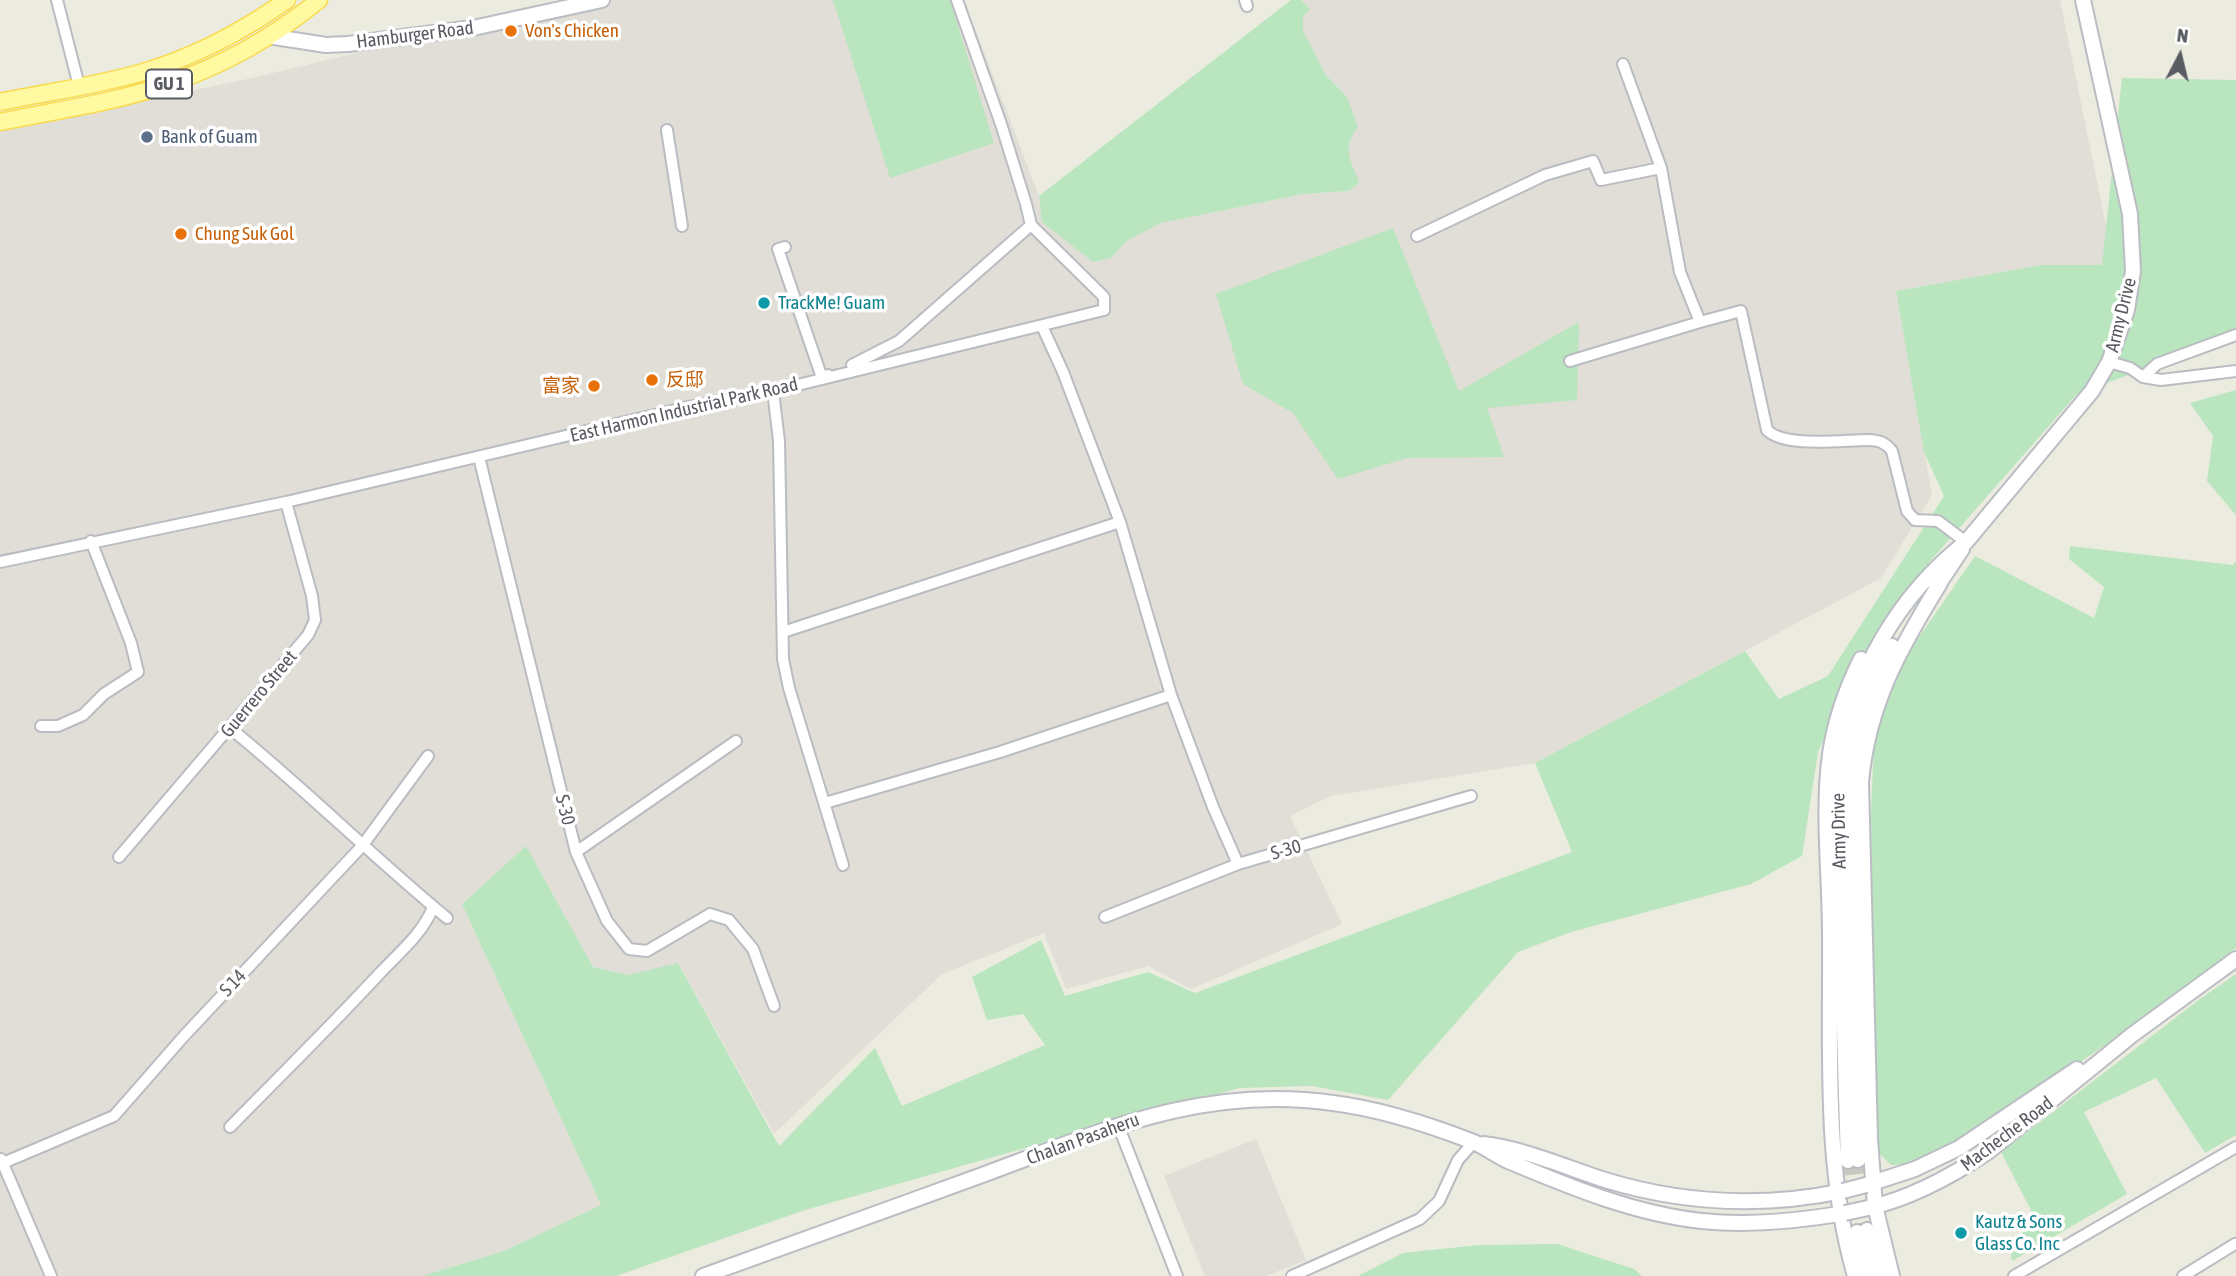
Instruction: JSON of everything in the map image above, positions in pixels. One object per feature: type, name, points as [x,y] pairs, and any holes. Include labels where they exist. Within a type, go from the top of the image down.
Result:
[{"type":"main road","name":"GU 1","points":[[0,102],[141,72],[188,56],[235,32],[287,0]]},
{"type":"main road","name":"GU 1","points":[[0,122],[122,97],[173,83],[268,36],[319,0]]},
{"type":"main road","name":"Hamburger Road","points":[[268,36],[318,44],[348,44],[473,28],[602,0]]},
{"type":"main road","name":"Army Drive","points":[[1853,1160],[1849,806],[1852,756],[1861,714],[1876,676],[1934,579],[2081,406],[2109,362],[2122,328],[2131,290],[2133,232],[2126,188],[2083,0]]},
{"type":"main road","points":[[1892,1276],[1872,1207],[1869,1184],[1861,806],[1863,760],[1871,720],[1885,682],[1934,579]]},
{"type":"main road","points":[[1855,1276],[1840,1192],[1829,987],[1830,757],[1847,689],[1867,648],[1892,609],[1934,579]]},
{"type":"main road","name":"Macheche Road","points":[[1872,1207],[1922,1190],[1978,1158],[2009,1136],[2132,1035],[2236,959]]},
{"type":"main road","name":"Macheche Road","points":[[1869,1184],[1915,1169],[1959,1148],[2132,1035]]},
{"type":"main road","name":"Chalan Pasaheru","points":[[704,1276],[1118,1125],[1195,1105],[1276,1098],[1365,1109],[1422,1125],[1474,1143],[1506,1160],[1598,1196],[1678,1217],[1756,1223],[1872,1207]]},
{"type":"main road","name":"Chalan Pasaheru","points":[[1474,1143],[1510,1148],[1621,1185],[1680,1198],[1756,1202],[1840,1192],[1869,1184]]},
{"type":"main road","points":[[1868,1276],[1862,1231],[1879,1276]]},
{"type":"street","points":[[57,0],[79,86]]},
{"type":"street","points":[[785,247],[778,249],[822,378],[862,362],[899,341],[1031,225],[1027,204],[1001,124],[957,0]]},
{"type":"street","points":[[1623,64],[1661,168],[1680,272],[1700,322]]},
{"type":"street","points":[[667,130],[682,226]]},
{"type":"street","points":[[1417,236],[1521,185],[1593,161],[1601,180],[1661,168]]},
{"type":"street","name":"East Harmon Industrial Park Road","points":[[0,562],[286,502],[684,408],[773,391],[1104,310],[1104,297],[1031,225]]},
{"type":"street","points":[[1570,361],[1741,311],[1767,430],[1772,435],[1800,441],[1878,440],[1887,444],[1892,451],[1907,511],[1916,520],[1938,521],[1966,542]]},
{"type":"street","points":[[1042,326],[1063,372],[1120,522],[1171,695],[1213,807],[1238,864]]},
{"type":"street","points":[[2143,377],[2157,364],[2236,335]]},
{"type":"street","points":[[2109,362],[2130,368],[2143,377],[2161,380],[2236,371]]},
{"type":"street","points":[[773,391],[779,441],[783,659],[789,688],[843,865]]},
{"type":"street","name":"S-30","points":[[479,457],[576,852],[607,921],[629,949],[647,951],[710,914],[729,920],[753,949],[774,1006]]},
{"type":"street","name":"Guerrero Street","points":[[119,857],[309,635],[315,620],[312,596],[286,502]]},
{"type":"street","points":[[783,632],[1120,522]]},
{"type":"street","points":[[41,726],[58,726],[83,715],[104,694],[138,672],[131,643],[91,541]]},
{"type":"street","points":[[825,803],[1000,752],[1171,695]]},
{"type":"street","points":[[230,728],[284,772],[362,846],[447,918]]},
{"type":"street","points":[[576,852],[736,741]]},
{"type":"street","name":"S 14","points":[[1,1160],[114,1115],[362,846],[428,756]]},
{"type":"street","name":"S-30","points":[[1105,917],[1238,864],[1471,796]]},
{"type":"street","points":[[230,1127],[409,942],[433,907]]},
{"type":"street","points":[[1118,1125],[1177,1276]]},
{"type":"street","points":[[1292,1276],[1420,1219],[1439,1201],[1458,1160],[1474,1143]]},
{"type":"street","points":[[2014,1276],[2236,1147]]},
{"type":"street","points":[[1,1160],[51,1276]]},
{"type":"street","points":[[2183,1276],[2235,1244]]},
{"type":"shaded area","points":[[602,0],[964,0],[1039,196],[1040,210],[1111,258],[1125,241],[1161,223],[1303,194],[1349,191],[1347,97],[1326,75],[1303,31],[1303,17],[1310,9],[1301,0],[2060,0],[2107,231],[2102,265],[2041,265],[1896,291],[1932,495],[1881,578],[1535,763],[1330,796],[1290,816],[1342,924],[1191,989],[1148,966],[1066,989],[1044,933],[942,974],[774,1134],[679,964],[628,975],[593,967],[526,847],[462,904],[601,1205],[504,1251],[422,1276],[0,1276],[0,131],[252,78],[435,34]]},
{"type":"shaded area","points":[[1256,1139],[1306,1260],[1266,1276],[1205,1276],[1164,1176]]},
{"type":"green space","points":[[833,0],[950,0],[994,143],[890,178]]},
{"type":"green space","points":[[1291,0],[1301,0],[1310,9],[1303,17],[1303,31],[1326,75],[1347,97],[1358,127],[1350,141],[1349,154],[1359,182],[1349,191],[1303,194],[1161,223],[1126,241],[1111,258],[1093,262],[1042,222],[1039,196]]},
{"type":"green space","points":[[2122,78],[2236,80],[2236,335],[2077,394],[1932,559],[1861,658],[1818,752],[1802,856],[1751,884],[1571,932],[1518,952],[1388,1100],[1312,1086],[1239,1088],[805,1210],[616,1276],[422,1276],[504,1251],[601,1205],[462,904],[526,846],[593,967],[628,975],[678,963],[779,1146],[875,1048],[902,1106],[1045,1045],[1023,1014],[987,1020],[972,977],[1041,940],[1065,996],[1148,972],[1195,993],[1572,852],[1535,763],[1745,651],[1779,699],[1828,676],[1944,496],[1924,452],[1896,291],[2041,265],[2102,265]]},
{"type":"green space","points":[[1393,228],[1459,391],[1579,322],[1577,400],[1487,408],[1504,457],[1407,458],[1338,479],[1293,413],[1243,384],[1216,294]]},
{"type":"green space","points":[[2236,390],[2236,515],[2207,481],[2213,436],[2190,403]]},
{"type":"green space","points":[[2070,546],[2233,565],[2236,561],[2236,948],[2128,1030],[1990,1122],[1917,1164],[1891,1165],[1878,1152],[1871,813],[1874,739],[1904,659],[1975,556],[2094,618],[2104,587],[2069,559]]},
{"type":"green space","points":[[2236,974],[2236,1135],[2205,1153],[2156,1078],[2084,1112],[2127,1194],[2012,1261],[2010,1248],[2035,1218],[2001,1152]]},
{"type":"green space","points":[[1557,1244],[1634,1269],[1642,1276],[1358,1276],[1403,1253],[1479,1245]]},
{"type":"tunnel","points":[[1858,1160],[1867,1230]]},
{"type":"tunnel","points":[[1848,1161],[1857,1232]]},
{"type":"place","name":"Von's Chicken","points":[[511,31]]},
{"type":"place","name":"Bank of Guam","points":[[147,137]]},
{"type":"place","name":"Chung Suk Gol","points":[[181,234]]},
{"type":"place","name":"TrackMe! Guam","points":[[764,303]]},
{"type":"place","name":"反邸","points":[[652,380]]},
{"type":"place","name":"富家","points":[[594,386]]},
{"type":"place","name":"Kautz & Sons Glass Co. Inc","points":[[1961,1233]]}]
